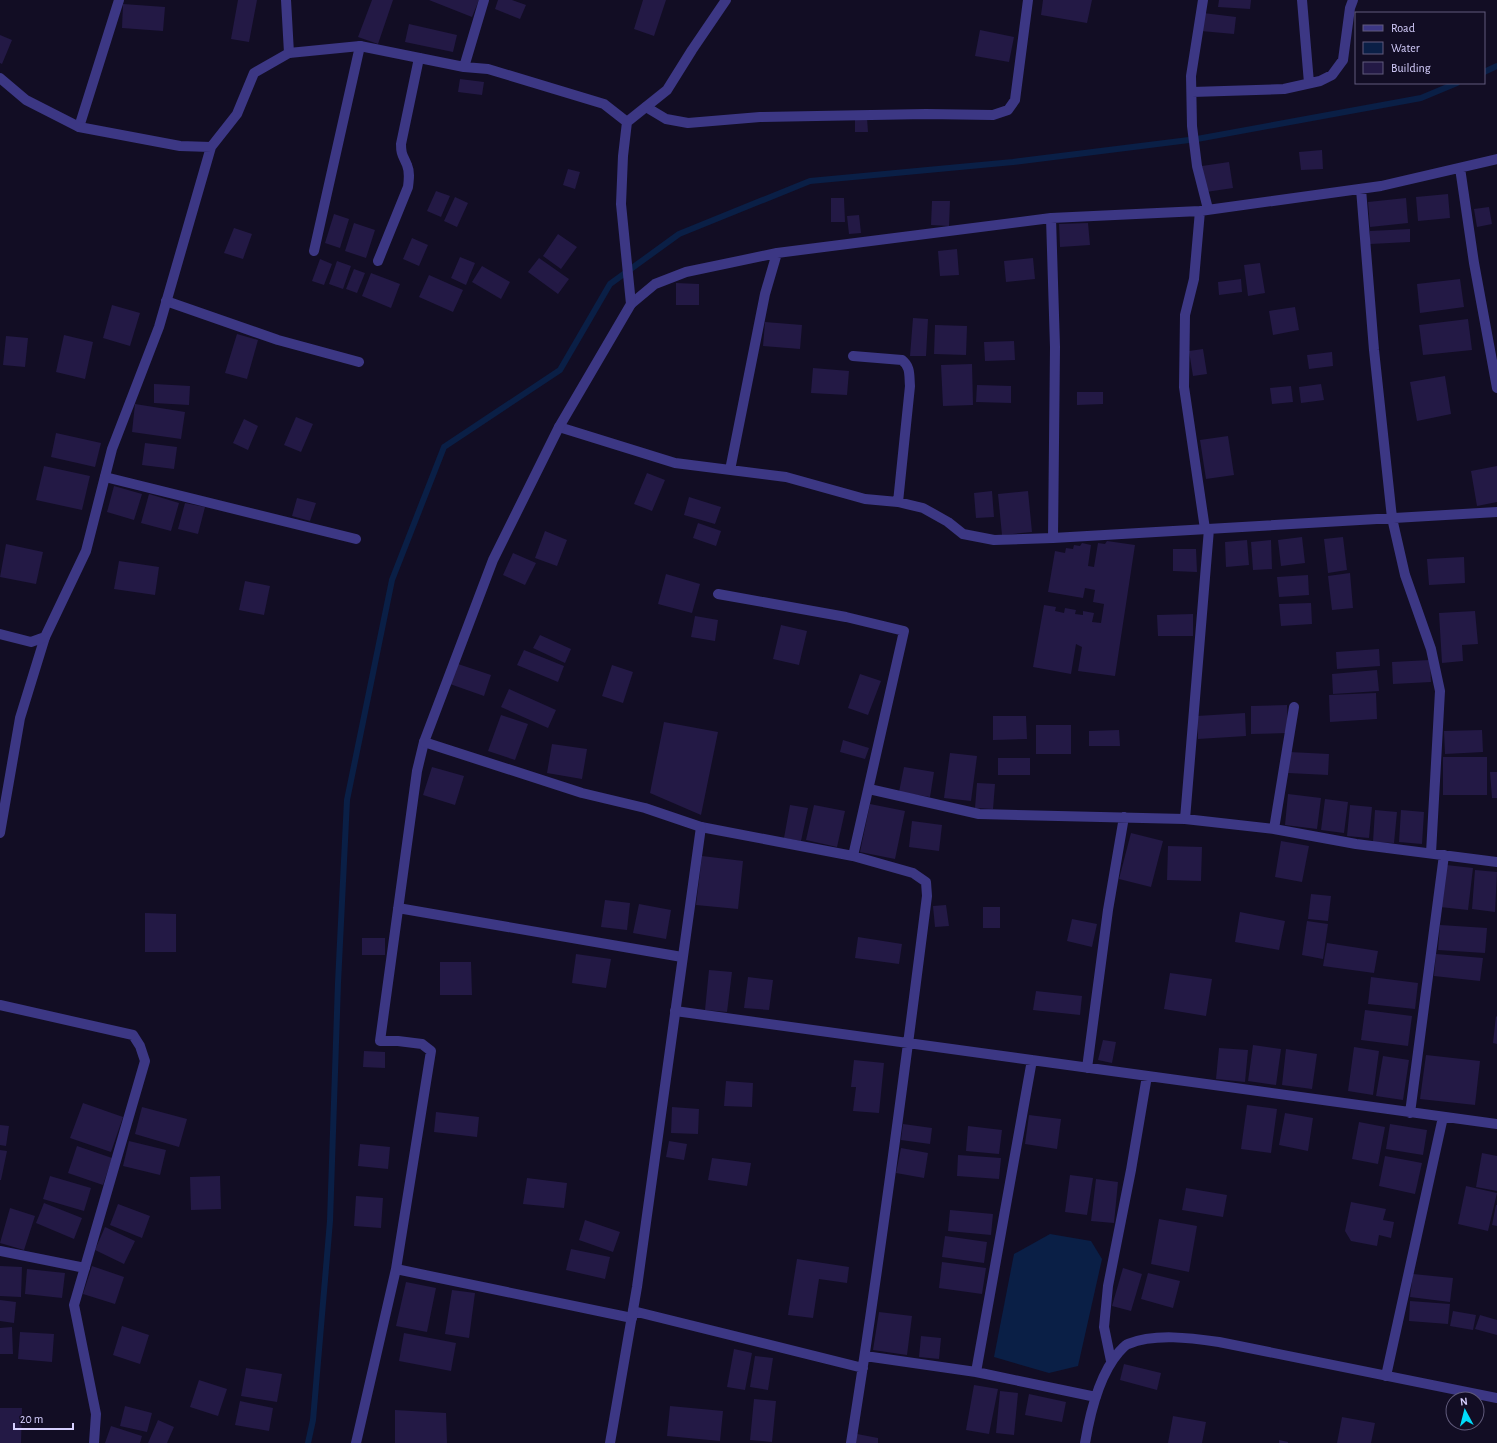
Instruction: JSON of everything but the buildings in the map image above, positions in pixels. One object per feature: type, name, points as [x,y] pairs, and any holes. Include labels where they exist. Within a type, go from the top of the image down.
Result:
[{"type":"street","points":[[79,127],[119,0]]},
{"type":"street","points":[[286,0],[288,53]]},
{"type":"street","points":[[464,66],[484,0]]},
{"type":"street","points":[[631,304],[621,204],[623,156],[627,122],[667,90],[726,0]]},
{"type":"street","points":[[646,107],[666,119],[688,123],[760,117],[926,114],[993,115],[1008,110],[1015,100],[1028,0]]},
{"type":"street","points":[[1185,819],[1207,529],[1184,387],[1185,315],[1194,279],[1204,210],[1192,126],[1192,76],[1203,0]]},
{"type":"street","points":[[1302,0],[1309,83]]},
{"type":"street","points":[[1192,92],[1284,89],[1320,81],[1332,75],[1343,60],[1350,8],[1353,0]]},
{"type":"street","points":[[314,252],[360,46]]},
{"type":"street","points":[[0,833],[20,718],[46,637],[86,551],[112,449],[159,327],[211,147],[237,114],[254,73],[288,53],[360,46],[419,58],[488,69],[604,104],[627,122]]},
{"type":"street","points":[[378,261],[408,187],[409,174],[407,164],[401,154],[401,144],[419,58]]},
{"type":"street","points":[[0,78],[26,100],[79,127],[180,146],[211,147]]},
{"type":"street","points":[[356,1443],[396,1269],[431,1051],[422,1044],[380,1040],[417,771],[424,742],[493,560],[559,427],[631,304],[656,284],[686,272],[777,253],[1051,218],[1204,210],[1361,189],[1497,159]]},
{"type":"street","points":[[1460,168],[1474,263],[1497,388]]},
{"type":"street","points":[[1361,189],[1374,350],[1392,518],[1405,575],[1431,648],[1440,691],[1431,853]]},
{"type":"street","points":[[1051,218],[1055,347],[1054,538]]},
{"type":"street","points":[[730,470],[765,294],[777,253]]},
{"type":"street","points":[[166,301],[278,340],[359,362]]},
{"type":"street","points":[[854,356],[902,360],[907,364],[910,386],[898,502]]},
{"type":"street","points":[[559,427],[675,463],[786,477],[865,499],[898,502],[923,508],[948,522],[962,534],[994,540],[1054,538],[1497,512]]},
{"type":"street","points":[[105,477],[356,539]]},
{"type":"street","points":[[718,594],[846,616],[904,631],[853,856]]},
{"type":"street","points":[[0,634],[30,642],[46,637]]},
{"type":"street","points":[[1274,829],[1294,707]]},
{"type":"street","points":[[424,742],[582,793],[645,808],[701,827],[853,856],[913,873],[926,882],[927,896],[909,1043],[865,1356],[851,1443]]},
{"type":"street","points":[[869,789],[978,814],[1185,819],[1274,829],[1356,844],[1497,862]]},
{"type":"street","points":[[1087,1068],[1108,910],[1124,817]]},
{"type":"street","points":[[610,1443],[632,1314],[701,827]]},
{"type":"street","points":[[1410,1113],[1444,855]]},
{"type":"street","points":[[398,908],[682,957]]},
{"type":"street","points":[[0,1005],[133,1035],[140,1046],[144,1061],[86,1268],[74,1305],[96,1414],[94,1443]]},
{"type":"street","points":[[675,1011],[1497,1124]]},
{"type":"street","points":[[976,1372],[1032,1060]]},
{"type":"street","points":[[1111,1361],[1104,1327],[1108,1286],[1131,1170],[1147,1076]]},
{"type":"street","points":[[1386,1376],[1443,1117]]},
{"type":"street","points":[[0,1251],[86,1268]]},
{"type":"street","points":[[396,1269],[632,1314],[863,1368]]},
{"type":"street","points":[[1085,1443],[1088,1424],[1096,1397],[1111,1361],[1126,1344],[1149,1339],[1181,1337],[1220,1342],[1497,1398]]},
{"type":"street","points":[[865,1356],[976,1372],[1096,1397]]},
{"type":"water","points":[[1050,1234],[1091,1241],[1102,1259],[1078,1366],[1049,1373],[994,1357],[1014,1254]]},
{"type":"waterway","points":[[1485,72],[1497,66]]},
{"type":"waterway","points":[[308,1443],[313,1420],[330,1221],[338,983],[347,800],[392,580],[444,447],[560,370],[610,284],[679,234],[810,181],[1013,162],[1197,139],[1421,98],[1455,84]]}]
